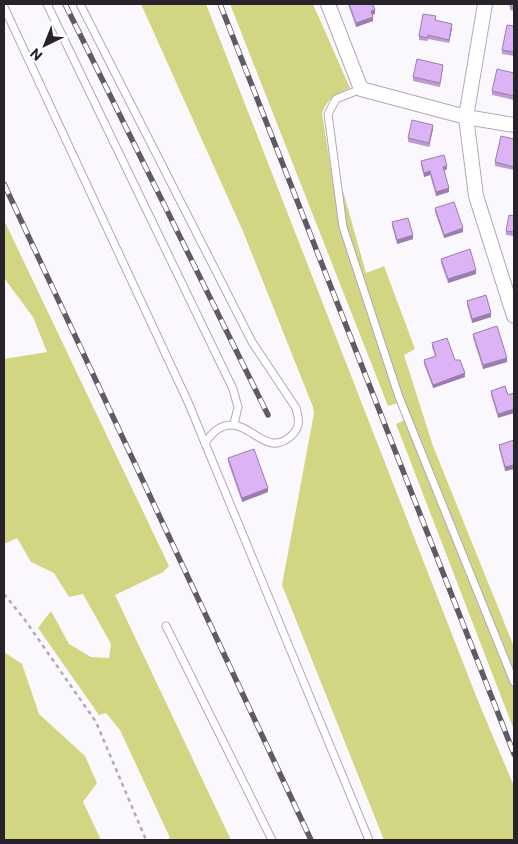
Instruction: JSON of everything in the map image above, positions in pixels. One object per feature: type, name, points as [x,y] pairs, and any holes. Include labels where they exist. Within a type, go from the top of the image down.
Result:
[{"type":"street","points":[[328,4],[360,89],[466,117],[514,125]]},
{"type":"street","points":[[485,4],[466,117],[476,196],[514,316]]},
{"type":"lane","points":[[47,4],[233,389],[238,408],[234,424]]},
{"type":"lane","points":[[80,4],[252,342],[296,408],[300,420],[295,432],[286,440],[274,443],[260,439],[244,428],[234,424],[223,426],[213,432],[205,443]]},
{"type":"lane","points":[[4,7],[188,402],[369,840]]},
{"type":"lane","points":[[360,89],[336,100],[328,114],[342,227],[399,397],[514,682]]},
{"type":"lane","points":[[166,626],[272,840]]},
{"type":"path","points":[[4,594],[25,620],[96,722],[146,840]]},
{"type":"green space","points":[[141,4],[206,4],[478,701],[514,786],[514,840],[384,840],[282,585],[314,413],[313,407],[242,229]]},
{"type":"green space","points":[[230,4],[313,4],[350,88],[333,97],[327,103],[322,113],[333,183],[343,191],[366,273],[384,266],[415,349],[404,355],[433,446],[514,647],[514,730],[396,424],[405,420],[398,403],[388,406]]},
{"type":"green space","points":[[4,220],[169,566],[163,572],[115,595],[231,840],[166,840],[170,838],[120,730],[106,713],[99,715],[38,628],[51,611],[69,644],[91,657],[109,658],[111,644],[83,594],[69,597],[54,573],[31,562],[17,538],[4,544],[4,359],[47,352],[33,317],[4,278]]},
{"type":"green space","points":[[4,652],[22,664],[39,714],[85,756],[97,783],[83,802],[101,840],[4,840]]},
{"type":"building","points":[[349,4],[373,4],[375,10],[371,11],[373,17],[356,23]]},
{"type":"building","points":[[423,14],[436,16],[435,20],[452,24],[449,40],[428,35],[428,38],[419,36]]},
{"type":"building","points":[[507,25],[514,26],[514,52],[502,50]]},
{"type":"building","points":[[417,59],[443,65],[440,83],[413,77]]},
{"type":"building","points":[[497,69],[514,73],[514,96],[492,91]]},
{"type":"building","points":[[412,120],[433,125],[429,143],[408,138]]},
{"type":"building","points":[[501,136],[514,139],[514,167],[495,162]]},
{"type":"building","points":[[444,155],[447,166],[443,167],[449,188],[436,192],[430,171],[424,173],[421,161]]},
{"type":"building","points":[[454,202],[463,228],[444,235],[435,208]]},
{"type":"building","points":[[509,215],[514,216],[514,232],[506,231]]},
{"type":"building","points":[[408,218],[413,235],[397,240],[392,222]]},
{"type":"building","points":[[470,249],[476,270],[448,279],[441,259]]},
{"type":"building","points":[[486,295],[491,313],[472,319],[467,301]]},
{"type":"building","points":[[497,326],[507,358],[483,365],[473,334]]},
{"type":"building","points":[[447,338],[455,360],[460,360],[465,373],[433,385],[424,360],[436,356],[432,343]]},
{"type":"building","points":[[505,386],[508,395],[514,393],[514,409],[498,414],[491,391]]},
{"type":"building","points":[[514,440],[514,465],[505,467],[499,445]]},
{"type":"building","points":[[254,449],[268,488],[242,498],[228,458]]},
{"type":"railway","points":[[65,4],[268,415]]},
{"type":"railway","points":[[220,4],[514,754]]},
{"type":"railway","points":[[4,184],[311,840]]}]
